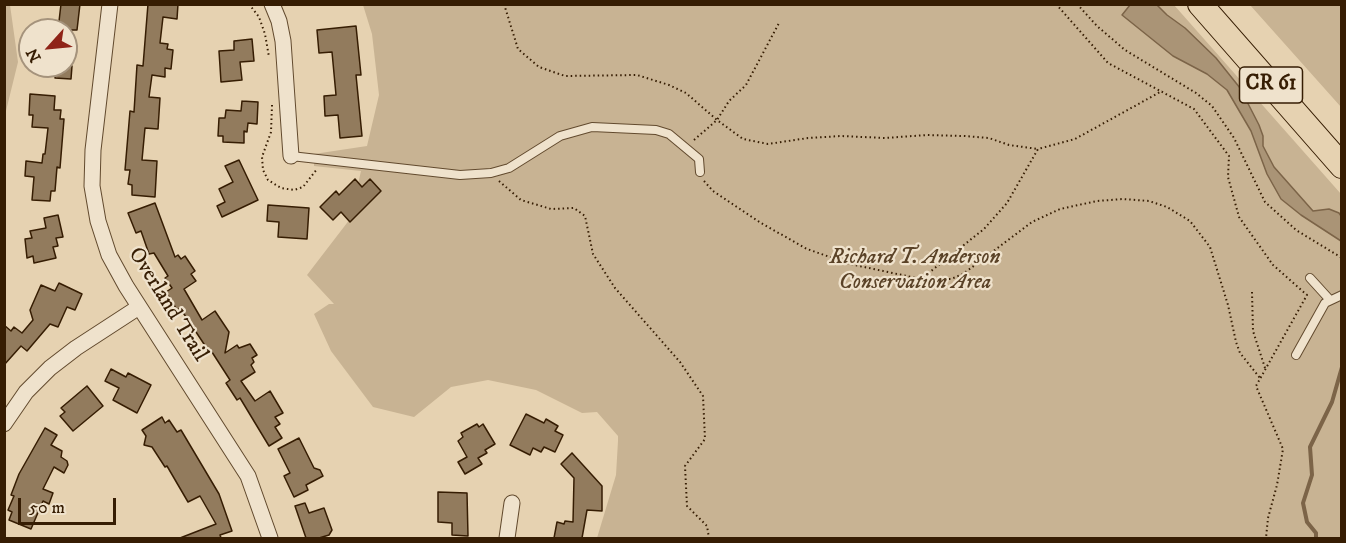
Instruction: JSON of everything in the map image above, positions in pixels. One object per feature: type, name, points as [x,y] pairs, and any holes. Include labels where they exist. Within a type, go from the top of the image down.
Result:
[{"type":"main road","name":"CR 61","points":[[1200,4],[1341,166]]},
{"type":"street","name":"Overland Trail","points":[[110,4],[93,150],[92,186],[98,221],[109,255],[139,307],[236,456],[256,497],[270,538]]},
{"type":"street","points":[[272,4],[279,21],[283,41],[291,156]]},
{"type":"street","points":[[4,424],[26,392],[50,368],[139,307]]},
{"type":"street","points":[[507,538],[512,503]]},
{"type":"lane","points":[[291,156],[460,174],[491,173],[509,168],[560,136],[592,127],[656,130],[669,134],[699,159],[700,172]]},
{"type":"lane","points":[[1310,278],[1330,300]]},
{"type":"lane","points":[[1296,356],[1325,303],[1341,295]]},
{"type":"path","points":[[504,4],[518,49],[539,67],[566,76],[637,75],[669,85],[686,93],[743,139],[768,144],[841,136],[885,138],[927,135],[989,138],[1009,145],[1038,149],[1075,139],[1162,91]]},
{"type":"path","points":[[1056,4],[1108,63],[1194,109],[1229,156],[1227,177],[1239,217],[1273,265],[1307,295],[1256,386],[1283,448],[1266,538]]},
{"type":"path","points":[[1077,4],[1097,27],[1125,50],[1196,93],[1212,106],[1234,138],[1265,202],[1296,230],[1341,258]]},
{"type":"path","points":[[687,147],[717,120],[729,101],[746,85],[779,23]]},
{"type":"path","points":[[921,279],[984,229],[1007,203],[1038,149]]},
{"type":"path","points":[[700,172],[704,182],[712,191],[807,249],[850,264],[921,279],[951,279],[963,274],[1032,222],[1060,209],[1097,201],[1123,199],[1149,201],[1167,207],[1190,220],[1210,248],[1240,353],[1260,378]]},
{"type":"path","points":[[491,173],[522,200],[551,209],[574,208],[585,216],[593,254],[615,288],[680,362],[703,396],[705,439],[685,466],[687,506],[706,526],[709,538]]},
{"type":"path","points":[[1252,292],[1253,331],[1265,368]]},
{"type":"green space","points":[[5,4],[10,5],[18,62],[5,115]]},
{"type":"green space","name":"Richard T. Anderson Conservation Area","points":[[363,5],[1174,5],[1341,194],[1341,538],[597,538],[616,475],[618,436],[597,412],[582,413],[536,390],[488,380],[451,387],[414,417],[373,407],[331,351],[314,314],[329,304],[334,304],[307,275],[350,219],[361,171],[314,166],[314,154],[367,146],[379,95],[372,34]]},
{"type":"green space","points":[[1250,5],[1341,5],[1341,107]]},
{"type":"shaded area","points":[[1130,5],[1157,5],[1216,58],[1240,88],[1259,125],[1263,136],[1263,146],[1274,167],[1313,211],[1329,209],[1339,213],[1341,241],[1281,199],[1267,174],[1251,131],[1227,90],[1207,74],[1173,56],[1122,15]]},
{"type":"building","points":[[61,4],[80,4],[78,21],[78,18],[59,18]]},
{"type":"building","points":[[148,4],[178,4],[177,19],[163,17],[160,43],[168,44],[167,49],[173,50],[171,69],[165,68],[165,77],[152,75],[149,97],[160,98],[158,129],[145,128],[142,160],[157,161],[155,197],[132,195],[132,185],[128,184],[130,170],[125,170],[130,111],[134,112],[137,65],[143,66]]},
{"type":"building","points":[[356,26],[361,75],[356,75],[362,136],[340,138],[338,115],[325,116],[324,96],[336,95],[332,52],[319,53],[317,30]]},
{"type":"building","points":[[252,39],[254,61],[240,62],[242,80],[221,82],[219,51],[234,50],[234,41]]},
{"type":"building","points":[[30,94],[55,96],[54,110],[61,110],[60,119],[64,119],[60,168],[57,167],[55,191],[51,191],[50,201],[32,200],[34,177],[25,176],[26,161],[42,163],[48,128],[32,127],[33,115],[29,115]]},
{"type":"building","points":[[242,101],[258,102],[257,124],[248,123],[247,132],[244,131],[244,143],[223,142],[223,136],[218,136],[219,118],[225,118],[226,110],[241,111]]},
{"type":"building","points":[[239,160],[258,200],[222,217],[217,206],[225,202],[219,189],[233,182],[225,166]]},
{"type":"building","points":[[355,179],[362,187],[370,179],[381,191],[350,222],[341,212],[333,220],[320,207],[336,191],[339,195]]},
{"type":"building","points":[[155,203],[175,257],[178,255],[181,259],[185,256],[195,271],[191,274],[196,281],[184,289],[202,320],[215,311],[229,332],[225,353],[237,345],[239,348],[250,344],[257,355],[252,358],[254,362],[251,365],[255,372],[241,381],[255,401],[270,391],[283,413],[275,417],[280,424],[275,427],[282,438],[269,446],[240,398],[237,400],[226,383],[230,380],[210,349],[208,350],[180,308],[177,310],[166,292],[172,288],[165,278],[168,276],[154,253],[149,254],[141,231],[136,233],[128,213]]},
{"type":"building","points":[[268,205],[309,208],[307,239],[278,237],[279,222],[267,221]]},
{"type":"building","points":[[58,215],[63,237],[56,238],[58,246],[53,247],[56,258],[34,263],[33,256],[27,258],[25,239],[32,238],[30,231],[46,228],[44,218]]},
{"type":"building","points":[[59,283],[82,294],[75,310],[67,307],[58,327],[50,324],[27,351],[21,346],[4,365],[4,325],[11,331],[14,327],[22,333],[33,320],[30,310],[41,285],[55,291]]},
{"type":"building","points":[[111,369],[126,377],[128,373],[151,385],[137,413],[113,400],[119,388],[105,381]]},
{"type":"building","points":[[87,386],[103,406],[73,431],[60,416],[65,412],[61,408]]},
{"type":"building","points":[[526,414],[544,423],[546,419],[558,426],[555,431],[563,435],[555,452],[544,447],[541,452],[533,448],[530,455],[510,445]]},
{"type":"building","points":[[162,417],[165,423],[169,420],[177,432],[181,430],[219,494],[232,531],[220,535],[221,538],[180,538],[216,524],[200,496],[188,502],[167,466],[165,467],[152,447],[144,445],[146,436],[142,430]]},
{"type":"building","points":[[477,424],[479,427],[483,424],[495,444],[485,450],[487,453],[478,458],[482,464],[465,474],[458,462],[467,457],[458,441],[463,437],[461,433]]},
{"type":"building","points":[[45,428],[57,435],[51,445],[62,451],[61,457],[67,461],[68,465],[64,473],[54,467],[43,489],[53,493],[49,504],[43,501],[31,529],[9,520],[12,512],[8,510],[19,474]]},
{"type":"building","points":[[299,438],[314,468],[320,470],[323,476],[306,485],[308,490],[294,497],[284,476],[290,473],[278,449]]},
{"type":"building","points":[[572,453],[602,486],[602,511],[587,510],[582,538],[554,538],[557,522],[564,524],[565,521],[573,522],[574,478],[561,464]]},
{"type":"building","points":[[438,492],[467,493],[468,536],[452,535],[452,523],[438,522]]},
{"type":"building","points":[[305,503],[309,513],[324,508],[332,530],[329,535],[306,538],[295,506]]},
{"type":"waterway","points":[[1316,538],[1316,533],[1307,522],[1303,503],[1312,475],[1310,447],[1332,402],[1342,367]]}]
